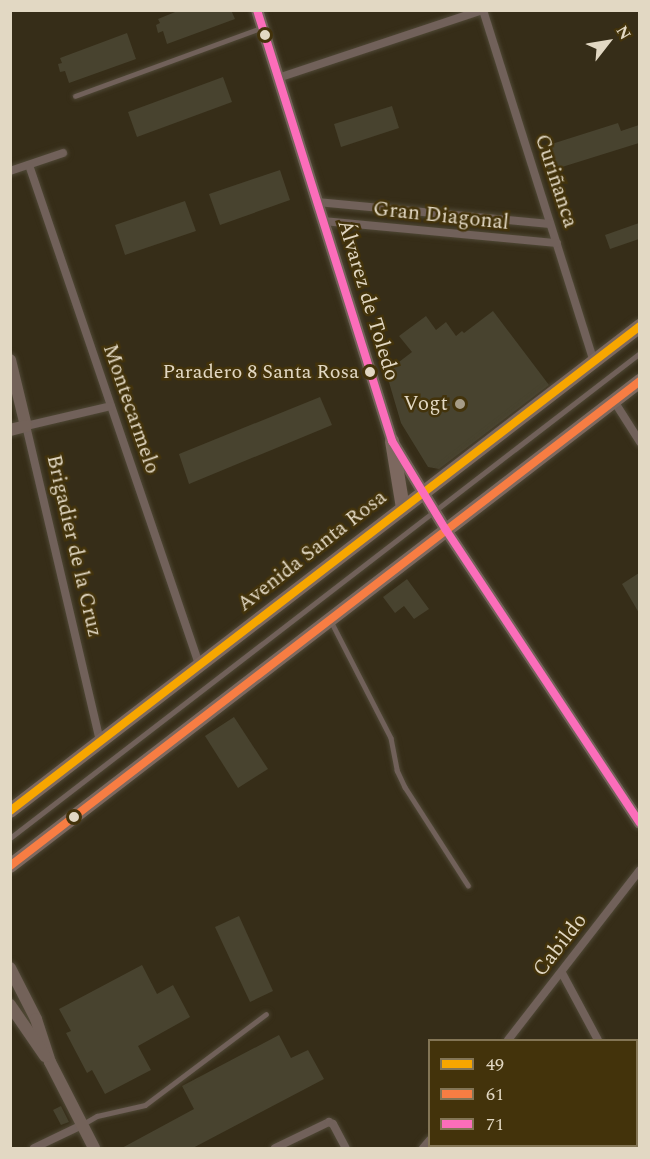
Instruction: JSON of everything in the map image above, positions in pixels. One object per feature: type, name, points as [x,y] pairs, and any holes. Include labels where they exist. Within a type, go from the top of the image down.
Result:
[{"type":"main road","name":"Avenida Santa Rosa","points":[[10,811],[639,326]]},
{"type":"main road","points":[[10,866],[639,381]]},
{"type":"main road","points":[[392,441],[403,508]]},
{"type":"street","name":"Álvarez de Toledo","points":[[257,10],[392,441],[446,530],[639,823]]},
{"type":"street","points":[[278,78],[482,10]]},
{"type":"street","name":"Curiñanca","points":[[482,10],[594,362]]},
{"type":"street","points":[[10,171],[63,153]]},
{"type":"street","name":"Montecarmelo","points":[[29,165],[199,664]]},
{"type":"street","name":"Gran Diagonal","points":[[317,202],[550,224]]},
{"type":"street","name":"Gran Diagonal","points":[[323,221],[557,243]]},
{"type":"street","name":"Brigadier de la Cruz","points":[[10,360],[100,741]]},
{"type":"street","points":[[614,401],[639,442]]},
{"type":"street","points":[[10,430],[111,406]]},
{"type":"street","name":"Cabildo","points":[[510,1039],[639,870]]},
{"type":"street","points":[[10,968],[36,1019],[50,1062]]},
{"type":"street","points":[[562,973],[597,1039]]},
{"type":"street","points":[[10,1005],[50,1062],[94,1149]]},
{"type":"street","points":[[275,1149],[329,1122],[333,1124],[346,1149]]},
{"type":"street","points":[[34,1149],[82,1125]]},
{"type":"lane","points":[[75,96],[262,28]]},
{"type":"lane","points":[[10,838],[639,353]]},
{"type":"lane","points":[[330,618],[391,738],[397,770],[405,787],[468,885]]},
{"type":"lane","points":[[82,1125],[97,1116],[145,1105],[266,1014]]},
{"type":"building","points":[[180,10],[231,10],[235,19],[167,44],[163,31],[158,33],[156,25],[160,23],[158,19]]},
{"type":"building","points":[[127,33],[136,59],[69,83],[65,71],[60,72],[58,64],[62,63],[60,58]]},
{"type":"building","points":[[223,77],[232,102],[137,137],[128,112]]},
{"type":"building","points":[[392,106],[399,128],[341,147],[334,124]]},
{"type":"building","points":[[618,123],[621,131],[639,125],[639,143],[546,172],[539,148]]},
{"type":"building","points":[[280,170],[290,200],[220,225],[209,194]]},
{"type":"building","points":[[185,201],[196,231],[125,255],[115,225]]},
{"type":"building","points":[[639,223],[639,239],[610,249],[605,235]]},
{"type":"building","name":"Vogt","points":[[493,311],[549,385],[439,469],[428,467],[401,423],[386,372],[412,352],[399,336],[426,316],[436,330],[446,322],[456,336],[462,331],[464,333]]},
{"type":"building","points":[[320,397],[332,425],[189,484],[179,454]]},
{"type":"building","points":[[639,573],[639,613],[622,584]]},
{"type":"building","points":[[407,579],[429,609],[414,619],[404,606],[395,613],[383,597]]},
{"type":"building","points":[[234,717],[268,769],[238,788],[205,736]]},
{"type":"building","points":[[239,916],[273,991],[250,1002],[215,927]]},
{"type":"building","points":[[142,965],[157,994],[173,985],[190,1017],[138,1046],[151,1070],[105,1094],[92,1070],[87,1073],[66,1033],[71,1031],[59,1009]]},
{"type":"building","points":[[279,1035],[291,1058],[308,1050],[324,1079],[191,1149],[120,1149],[194,1109],[182,1086]]},
{"type":"building","points":[[61,1106],[69,1122],[61,1125],[53,1110]]},
{"type":"transit line","name":"71","points":[[257,10],[392,441],[446,530],[640,823]]},
{"type":"transit line","name":"49","points":[[10,811],[640,326]]},
{"type":"transit line","name":"61","points":[[10,866],[640,381]]},
{"type":"place","name":"Paradero 8 Santa Rosa","points":[[370,372]]},
{"type":"place","name":"Vogt","points":[[460,404]]}]
